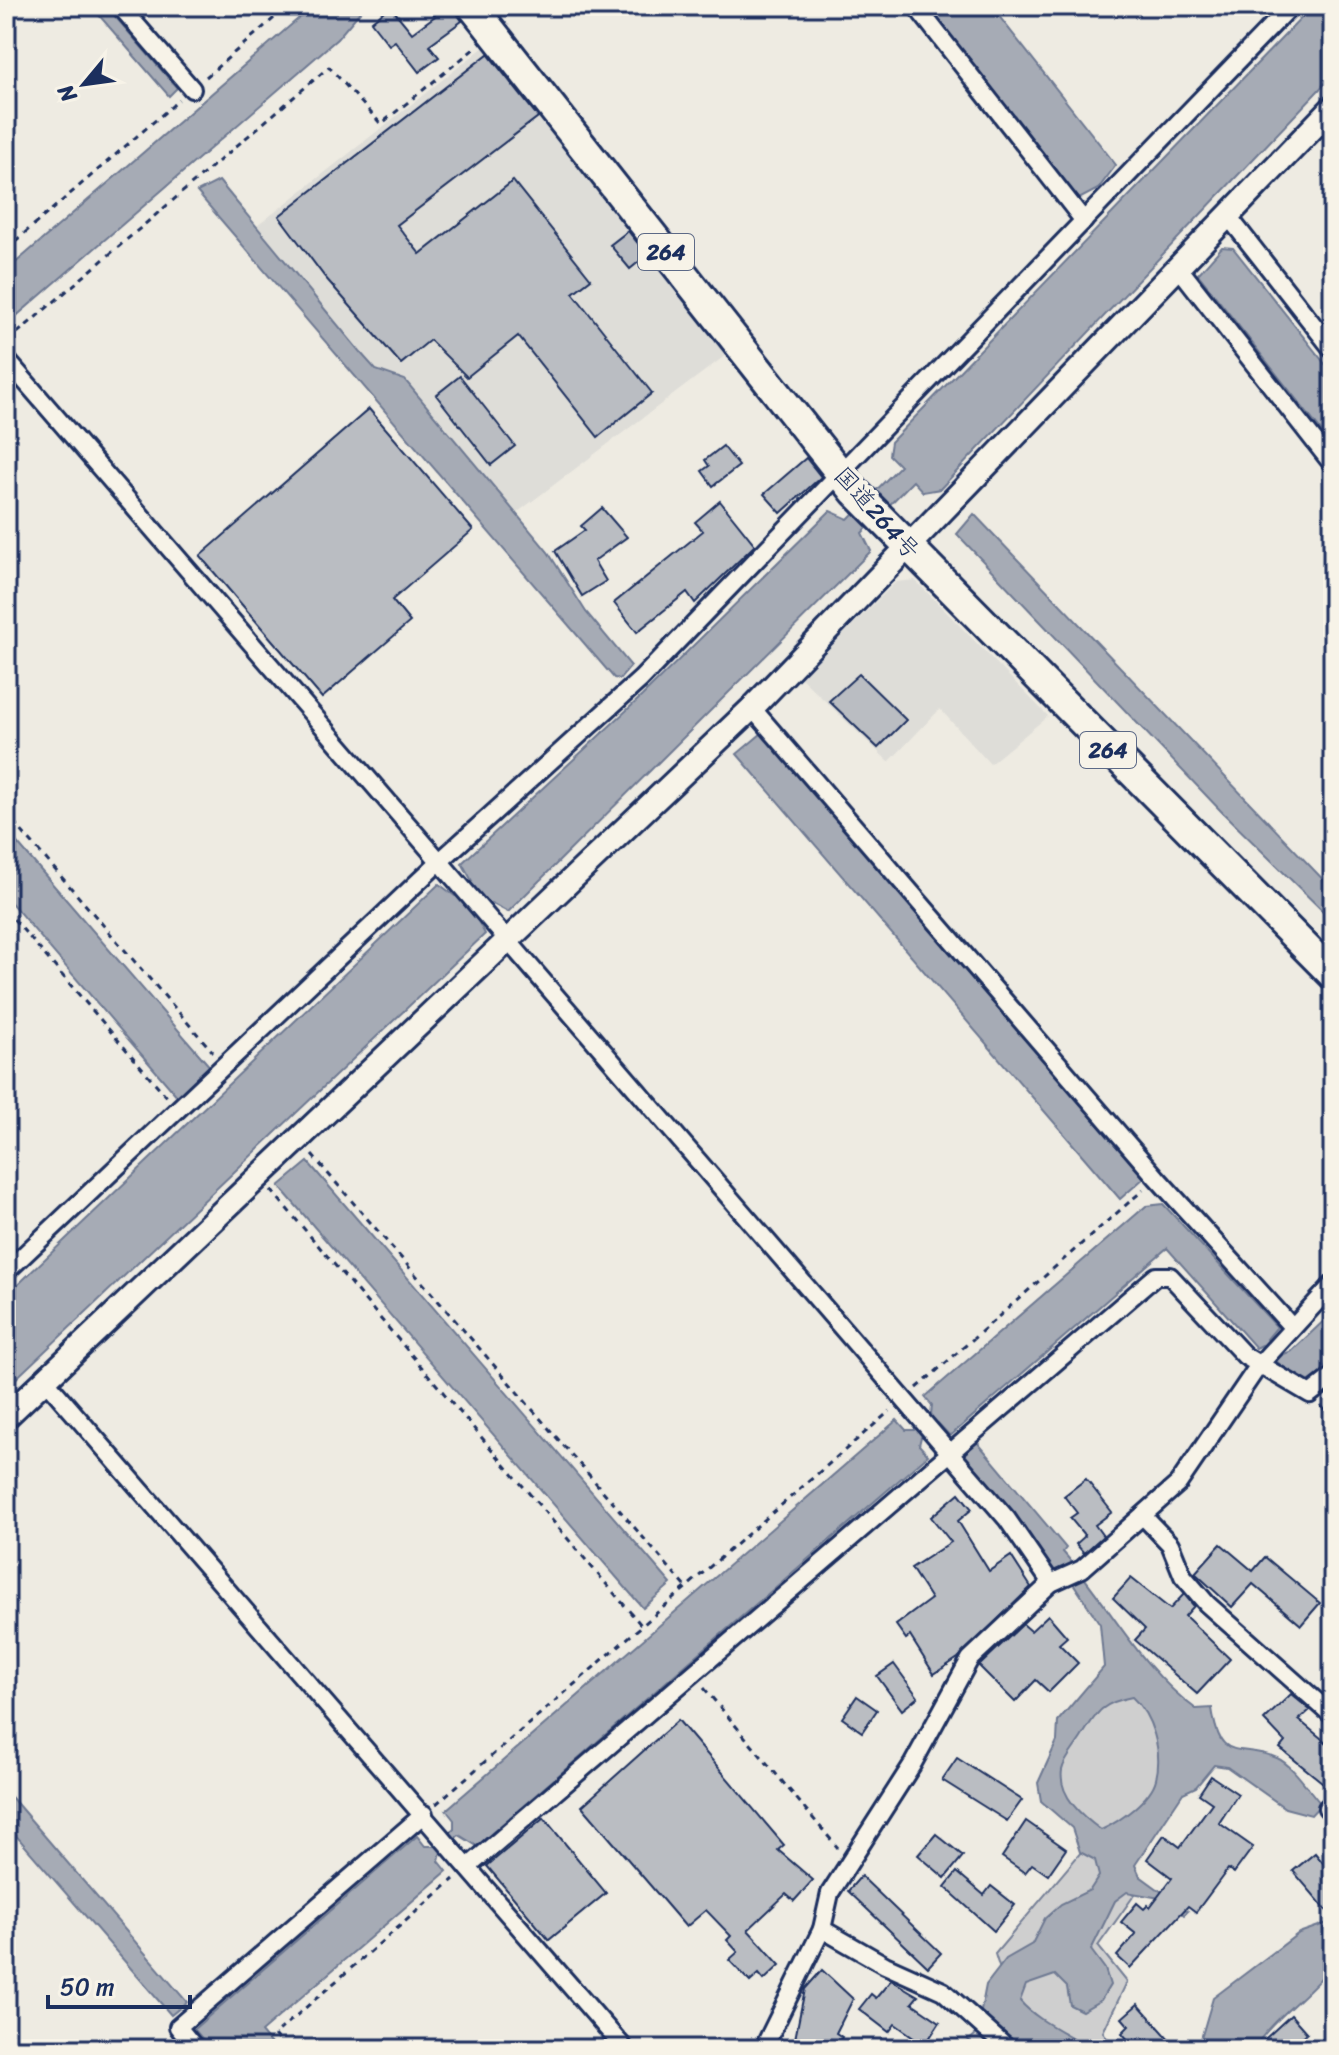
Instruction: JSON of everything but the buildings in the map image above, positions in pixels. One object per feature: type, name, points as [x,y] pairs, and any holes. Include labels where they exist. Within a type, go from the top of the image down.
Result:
[{"type":"highway","name":"国道264号","points":[[472,6],[841,476],[909,549],[1333,975]]},
{"type":"street","points":[[120,6],[192,89]]},
{"type":"street","points":[[916,6],[1084,221]]},
{"type":"street","points":[[6,1272],[439,862],[641,679],[841,476],[1291,6]]},
{"type":"street","points":[[6,1417],[752,708],[1333,107]]},
{"type":"street","points":[[1228,216],[1333,350]]},
{"type":"street","points":[[1179,268],[1333,465]]},
{"type":"street","points":[[6,359],[1058,1581]]},
{"type":"street","points":[[752,708],[1157,1178],[1292,1327]]},
{"type":"street","points":[[468,1867],[1156,1276],[1170,1276],[1245,1356],[1268,1354],[1310,1394],[1333,1376]]},
{"type":"street","points":[[763,2049],[822,1929],[830,1893],[912,1765],[970,1659],[1058,1581],[1082,1569],[1178,1484],[1200,1455],[1213,1429],[1268,1354],[1333,1284]]},
{"type":"street","points":[[45,1380],[625,2049]]},
{"type":"street","points":[[1143,1516],[1170,1544],[1183,1576],[1207,1604],[1333,1716]]},
{"type":"street","points":[[1333,1802],[1327,1808],[1333,1813]]},
{"type":"street","points":[[196,2049],[178,2027],[424,1814]]},
{"type":"street","points":[[822,1929],[885,1965],[943,1991],[1008,2049]]},
{"type":"path","points":[[6,249],[288,6]]},
{"type":"path","points":[[6,342],[329,67],[381,124],[493,33]]},
{"type":"path","points":[[6,813],[225,1065]]},
{"type":"path","points":[[6,910],[178,1110]]},
{"type":"path","points":[[307,1149],[686,1587]]},
{"type":"path","points":[[424,1814],[1157,1178]]},
{"type":"path","points":[[268,1186],[642,1626]]},
{"type":"path","points":[[693,1676],[849,1860]]},
{"type":"path","points":[[286,2049],[274,2035],[468,1867]]},
{"type":"shaded area","points":[[91,6],[106,6],[177,88],[169,96]]},
{"type":"shaded area","points":[[313,6],[365,6],[337,39],[6,325],[6,271]]},
{"type":"shaded area","points":[[928,6],[991,6],[1116,165],[1098,189],[1079,199]]},
{"type":"shaded area","points":[[1313,6],[1333,6],[1333,75],[940,489],[923,492],[913,481],[862,533],[871,551],[508,912],[491,903],[475,915],[485,934],[6,1388],[6,1296],[439,884],[455,896],[472,881],[462,863],[642,696],[830,511],[848,519],[900,466],[889,455],[891,442]]},
{"type":"shaded area","points":[[489,43],[730,352],[494,530],[247,234]]},
{"type":"shaded area","points":[[219,181],[360,352],[376,370],[405,380],[548,552],[586,612],[631,666],[620,679],[614,678],[197,192]]},
{"type":"shaded area","points":[[1222,247],[1233,248],[1333,374],[1333,446],[1198,274]]},
{"type":"shaded area","points":[[974,514],[1333,890],[1333,921],[1221,811],[957,534]]},
{"type":"shaded area","points":[[915,580],[1048,716],[990,764],[940,709],[889,762],[800,677],[896,582]]},
{"type":"shaded area","points":[[761,734],[1144,1178],[1120,1199],[737,754]]},
{"type":"shaded area","points":[[6,830],[211,1068],[178,1097],[6,897]]},
{"type":"shaded area","points":[[308,1162],[671,1584],[643,1608],[279,1186]]},
{"type":"shaded area","points":[[1163,1204],[1277,1327],[1267,1339],[1284,1354],[1292,1351],[1333,1312],[1330,1352],[1317,1377],[1308,1383],[1283,1368],[1262,1345],[1256,1348],[1167,1248],[950,1436],[938,1423],[921,1437],[919,1445],[928,1455],[477,1846],[459,1835],[441,1851],[439,1861],[447,1871],[261,2032],[275,2049],[211,2049],[194,2029],[417,1836],[425,1846],[436,1846],[454,1829],[454,1820],[446,1810],[897,1420],[906,1430],[914,1430],[931,1415],[932,1405],[925,1397],[1146,1206]]},
{"type":"shaded area","points":[[977,1442],[1066,1548],[1063,1552],[1141,1655],[1176,1693],[1196,1709],[1212,1708],[1220,1738],[1226,1745],[1264,1753],[1283,1761],[1321,1804],[1311,1815],[1285,1808],[1227,1767],[1214,1765],[1196,1787],[1183,1793],[1135,1865],[1140,1876],[1188,1911],[1184,1915],[1165,1899],[1127,1892],[1115,1901],[1091,1950],[1105,1969],[1110,1985],[1101,2000],[1082,2011],[1070,2005],[1067,1987],[1055,1975],[1026,1985],[1020,2001],[1044,2021],[1091,2049],[1023,2049],[980,2016],[986,1985],[1006,1959],[1032,1944],[1045,1918],[1061,1904],[1090,1890],[1099,1876],[1095,1860],[1080,1852],[1072,1828],[1041,1801],[1038,1783],[1057,1741],[1058,1721],[1104,1667],[1100,1624],[1065,1571],[1053,1570],[1023,1524],[967,1462],[964,1453]],"holes":[[[1132,1697],[1150,1723],[1157,1745],[1156,1779],[1141,1802],[1101,1830],[1068,1797],[1062,1780],[1063,1766],[1101,1710],[1113,1702]]]},
{"type":"shaded area","points":[[1128,1651],[1216,1747],[1123,1865],[1140,1887],[1098,1946],[1127,1982],[1103,2032],[1116,2049],[960,2049],[1010,2002],[995,1954],[1088,1844],[1050,1774]]},
{"type":"shaded area","points":[[6,1791],[187,2002],[171,2015],[6,1824]]},
{"type":"shaded area","points":[[1333,1921],[1334,1955],[1329,1968],[1272,2026],[1254,2049],[1198,2049],[1213,1998],[1299,1933]]}]
